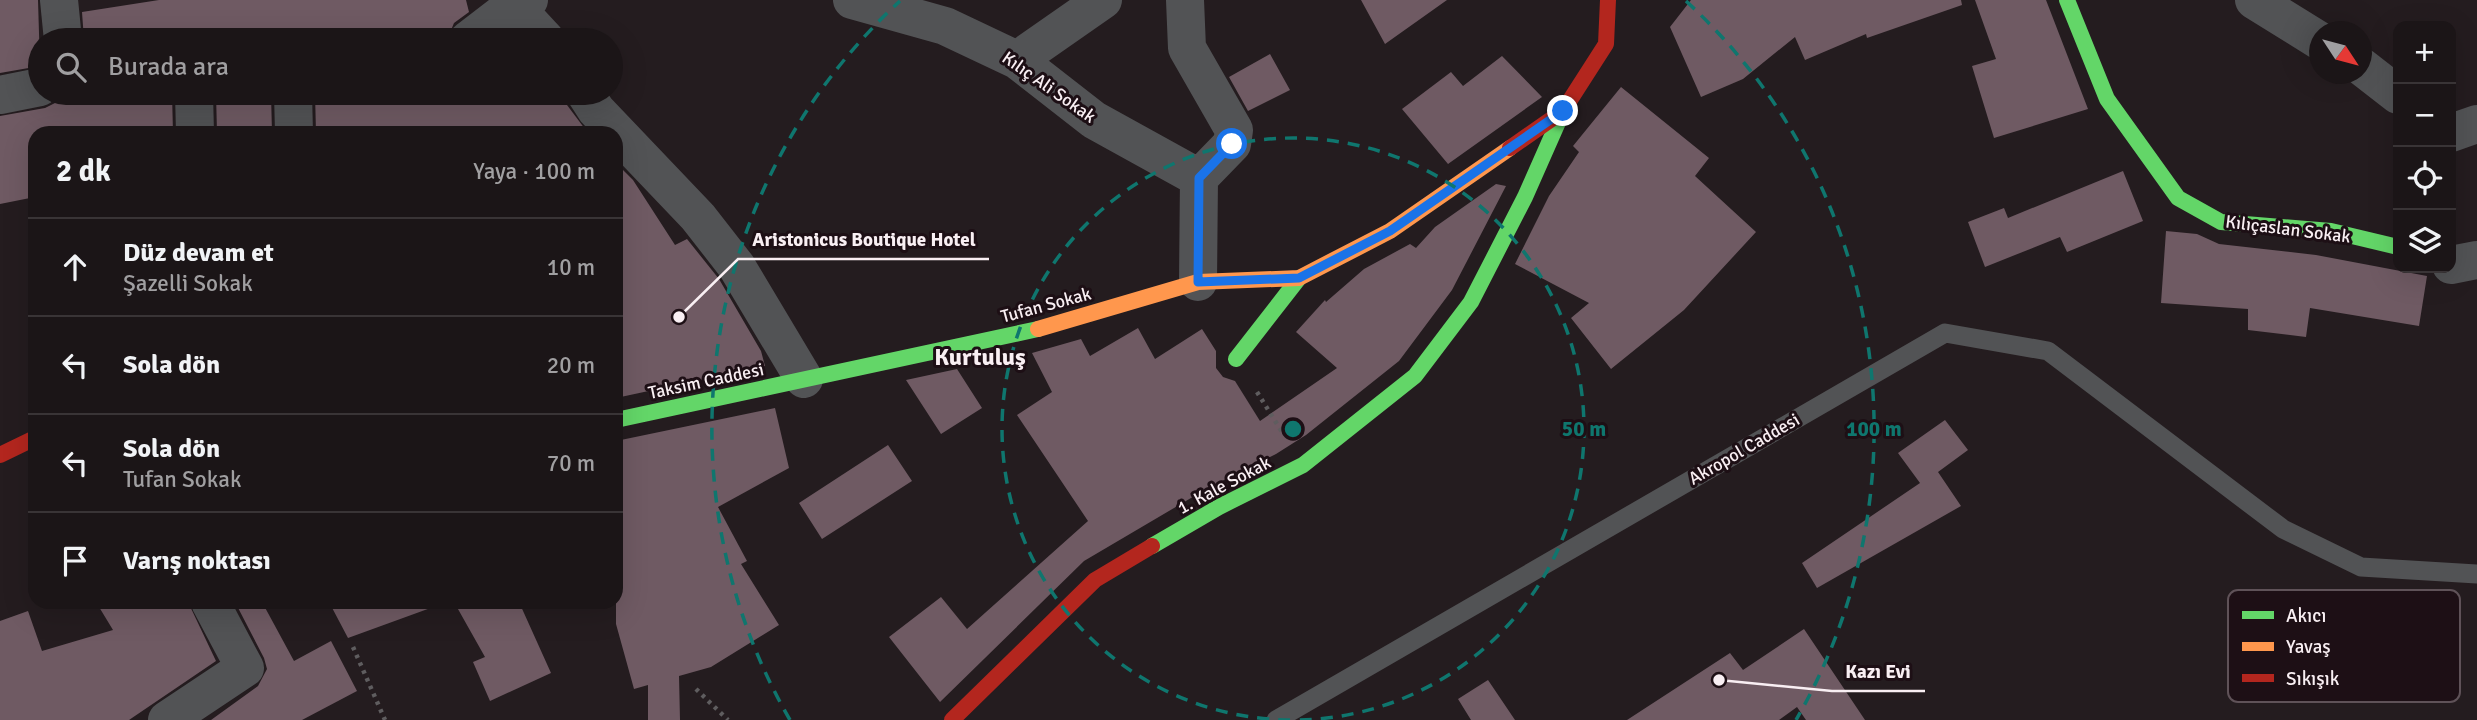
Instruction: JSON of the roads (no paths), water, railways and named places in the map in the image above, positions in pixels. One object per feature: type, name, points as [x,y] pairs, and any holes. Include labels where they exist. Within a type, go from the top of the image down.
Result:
[{"type":"street","points":[[59,0],[62,28]]},
{"type":"street","name":"Kılıç Ali Sokak","points":[[852,0],[945,26],[1017,60],[1094,120],[1199,178]]},
{"type":"street","points":[[1017,60],[1103,0]]},
{"type":"street","points":[[1185,0],[1187,48],[1234,130],[1232,144],[1199,178],[1198,282]]},
{"type":"street","name":"Tufan Sokak","points":[[1236,359],[1299,278],[1390,231],[1563,111],[1606,44],[1608,0]]},
{"type":"street","name":"Kılıçaslan Sokak","points":[[2067,0],[2107,99],[2178,198],[2221,222],[2331,232],[2393,246]]},
{"type":"street","points":[[2254,0],[2309,35]]},
{"type":"street","points":[[483,28],[518,1],[537,28]]},
{"type":"street","points":[[2372,75],[2393,91]]},
{"type":"street","points":[[0,96],[28,90]]},
{"type":"street","points":[[194,105],[195,126]]},
{"type":"street","points":[[293,105],[294,126]]},
{"type":"street","points":[[593,105],[611,126]]},
{"type":"street","name":"1. Kale Sokak","points":[[952,720],[1095,580],[1219,507],[1303,465],[1415,376],[1471,302],[1525,197],[1563,111]]},
{"type":"street","points":[[2456,131],[2477,124]]},
{"type":"street","points":[[623,139],[698,218],[737,267],[804,379]]},
{"type":"street","points":[[2456,264],[2477,260]]},
{"type":"street","name":"Tufan Sokak","points":[[804,379],[1023,333],[1198,282],[1299,278]]},
{"type":"street","name":"Taksim Caddesi","points":[[623,418],[804,379]]},
{"type":"street","points":[[0,455],[28,441]]},
{"type":"street","points":[[167,720],[245,668],[214,609]]},
{"type":"lane","name":"Akropol Caddesi","points":[[1276,720],[1945,333],[2048,351],[2283,529],[2361,568],[2477,574]]},
{"type":"place","name":"Aristonicus Boutique Hotel","points":[[679,317]]},
{"type":"place","name":"Kazı Evi","points":[[1719,680]]},
{"type":"district","name":"Kurtuluş","points":[[980,357]]}]
